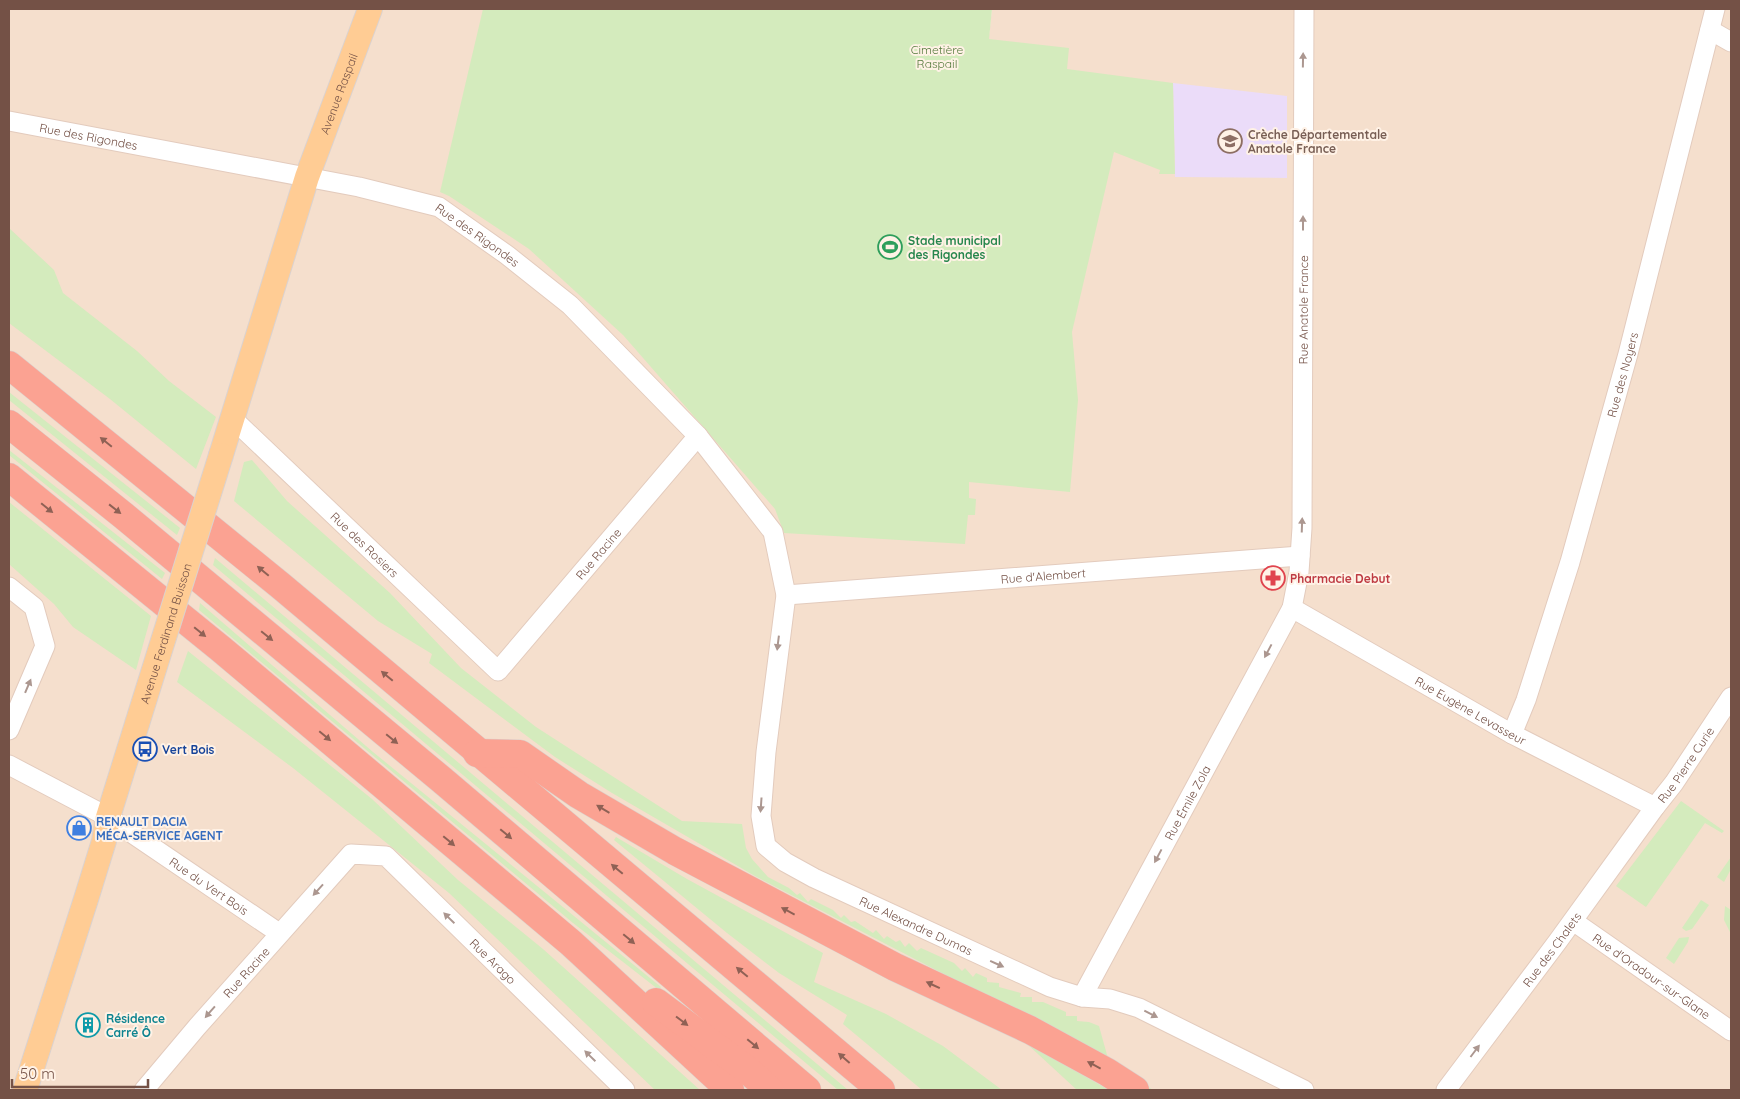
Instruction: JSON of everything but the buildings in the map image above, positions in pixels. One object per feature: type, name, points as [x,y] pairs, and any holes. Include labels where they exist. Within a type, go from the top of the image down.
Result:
[{"type":"highway","points":[[9,365],[281,586],[477,753],[881,1090]]},
{"type":"highway","points":[[9,424],[124,516],[442,780],[807,1090]]},
{"type":"highway","points":[[9,477],[221,649],[571,943],[730,1090]]},
{"type":"highway","points":[[477,753],[520,754],[579,795],[675,851],[895,967],[1030,1030],[1136,1090]]},
{"type":"highway","points":[[571,943],[599,959],[746,1069],[770,1090]]},
{"type":"main road","name":"Avenue Raspail","points":[[306,177],[370,9]]},
{"type":"main road","name":"Avenue Ferdinand Buisson","points":[[25,1090],[101,850],[108,817],[306,177]]},
{"type":"street","name":"Rue Anatole France","points":[[1292,608],[1299,572],[1302,518],[1304,9]]},
{"type":"street","name":"Rue des Noyers","points":[[1512,734],[1526,700],[1570,562],[1628,354],[1715,9]]},
{"type":"street","points":[[1710,30],[1731,42]]},
{"type":"street","name":"Rue des Rigondes","points":[[9,121],[359,187],[439,207],[508,255],[570,305],[698,436],[772,532],[786,595]]},
{"type":"street","name":"Rue des Rosiers","points":[[232,419],[498,671]]},
{"type":"street","name":"Rue Racine","points":[[498,671],[698,436]]},
{"type":"street","name":"Rue d'Alembert","points":[[786,595],[1300,556]]},
{"type":"street","points":[[9,586],[34,607],[44,646],[9,730]]},
{"type":"street","name":"Rue Alexandre Dumas","points":[[786,595],[766,752],[760,816],[766,846],[786,862],[841,890],[1036,982],[1082,996],[1110,999],[1139,1008],[1304,1090]]},
{"type":"street","name":"Rue Eugène Levasseur","points":[[1292,608],[1512,734],[1655,806]]},
{"type":"street","name":"Rue Émile Zola","points":[[1082,996],[1292,608]]},
{"type":"street","name":"Rue Pierre Curie","points":[[1655,806],[1674,783],[1731,697]]},
{"type":"street","name":"Rue du Vert Bois","points":[[9,765],[108,817],[279,933]]},
{"type":"street","name":"Rue des Chalets","points":[[1446,1090],[1573,921],[1655,806]]},
{"type":"street","name":"Rue Racine","points":[[144,1090],[279,933],[351,854]]},
{"type":"street","name":"Rue Arago","points":[[351,854],[386,856],[625,1090]]},
{"type":"street","name":"Rue d'Oradour-sur-Glane","points":[[1573,921],[1731,1032]]},
{"type":"shaded area","points":[[9,9],[535,9],[980,114],[992,9],[1731,9],[1731,1090],[9,1090]]},
{"type":"shaded area","name":"Crèche Départementale Anatole France","points":[[1173,83],[1287,96],[1287,178],[1175,177]]},
{"type":"green space","name":"Cimetière Raspail","points":[[483,9],[992,9],[989,39],[1069,48],[1067,69],[1173,83],[1175,174],[1159,174],[1160,170],[1114,152],[1072,332],[1078,400],[1070,492],[969,482],[969,498],[976,499],[975,515],[968,515],[965,544],[784,533],[775,509],[623,335],[529,249],[440,192]]},
{"type":"green space","points":[[9,228],[54,270],[63,293],[137,351],[169,381],[216,417],[196,469],[110,399],[9,323]]},
{"type":"green space","points":[[9,392],[180,528],[177,535],[9,400]]},
{"type":"green space","points":[[9,450],[165,573],[162,579],[9,455]]},
{"type":"green space","points":[[252,460],[287,501],[390,593],[461,668],[536,727],[682,821],[742,824],[746,848],[752,859],[768,877],[789,888],[797,895],[800,893],[808,902],[811,899],[833,910],[841,918],[844,915],[851,922],[855,921],[873,933],[876,930],[884,939],[887,936],[896,942],[900,940],[905,947],[909,943],[917,951],[921,948],[954,963],[962,971],[965,968],[973,977],[976,973],[987,978],[987,982],[999,983],[999,987],[1021,993],[1020,997],[1032,997],[1032,1002],[1043,1002],[1066,1012],[1066,1016],[1077,1016],[1077,1021],[1089,1022],[1099,1026],[1109,1062],[1153,1090],[1146,1090],[1021,1014],[755,876],[612,793],[555,757],[429,663],[432,654],[378,621],[234,501],[244,462]]},
{"type":"green space","points":[[9,502],[151,616],[136,670],[73,627],[54,604],[9,564]]},
{"type":"green space","points":[[215,558],[848,1090],[838,1090],[213,565]]},
{"type":"green space","points":[[200,603],[373,752],[661,987],[659,990],[573,923],[199,610]]},
{"type":"green space","points":[[188,651],[372,799],[458,880],[543,949],[700,1090],[655,1090],[449,893],[293,768],[177,682]]},
{"type":"green space","points":[[1681,801],[1724,831],[1722,833],[1705,823],[1646,907],[1616,886]]},
{"type":"green space","points":[[616,837],[687,879],[823,953],[814,982],[886,1014],[943,1046],[1002,1090],[922,1090],[843,1024],[847,1015],[779,973],[727,933],[614,840]]},
{"type":"green space","points":[[1731,857],[1731,869],[1724,882],[1717,877]]},
{"type":"green space","points":[[1701,900],[1709,905],[1692,929],[1686,931],[1682,928]]},
{"type":"green space","points":[[1725,906],[1731,910],[1731,934],[1724,920]]},
{"type":"green space","points":[[1689,937],[1688,942],[1674,964],[1666,958],[1679,938]]},
{"type":"green space","points":[[1026,1043],[1109,1090],[1077,1090]]},
{"type":"place","name":"Crèche Départementale Anatole France","points":[[1230,141]]},
{"type":"place","name":"Stade municipal des Rigondes","points":[[890,247]]},
{"type":"place","name":"Pharmacie Debut","points":[[1273,578]]},
{"type":"place","name":"Vert Bois","points":[[145,749]]},
{"type":"place","name":"RENAULT DACIA MÉCA-SERVICE AGENT","points":[[79,828]]},
{"type":"place","name":"Résidence Carré Ô","points":[[88,1025]]}]
